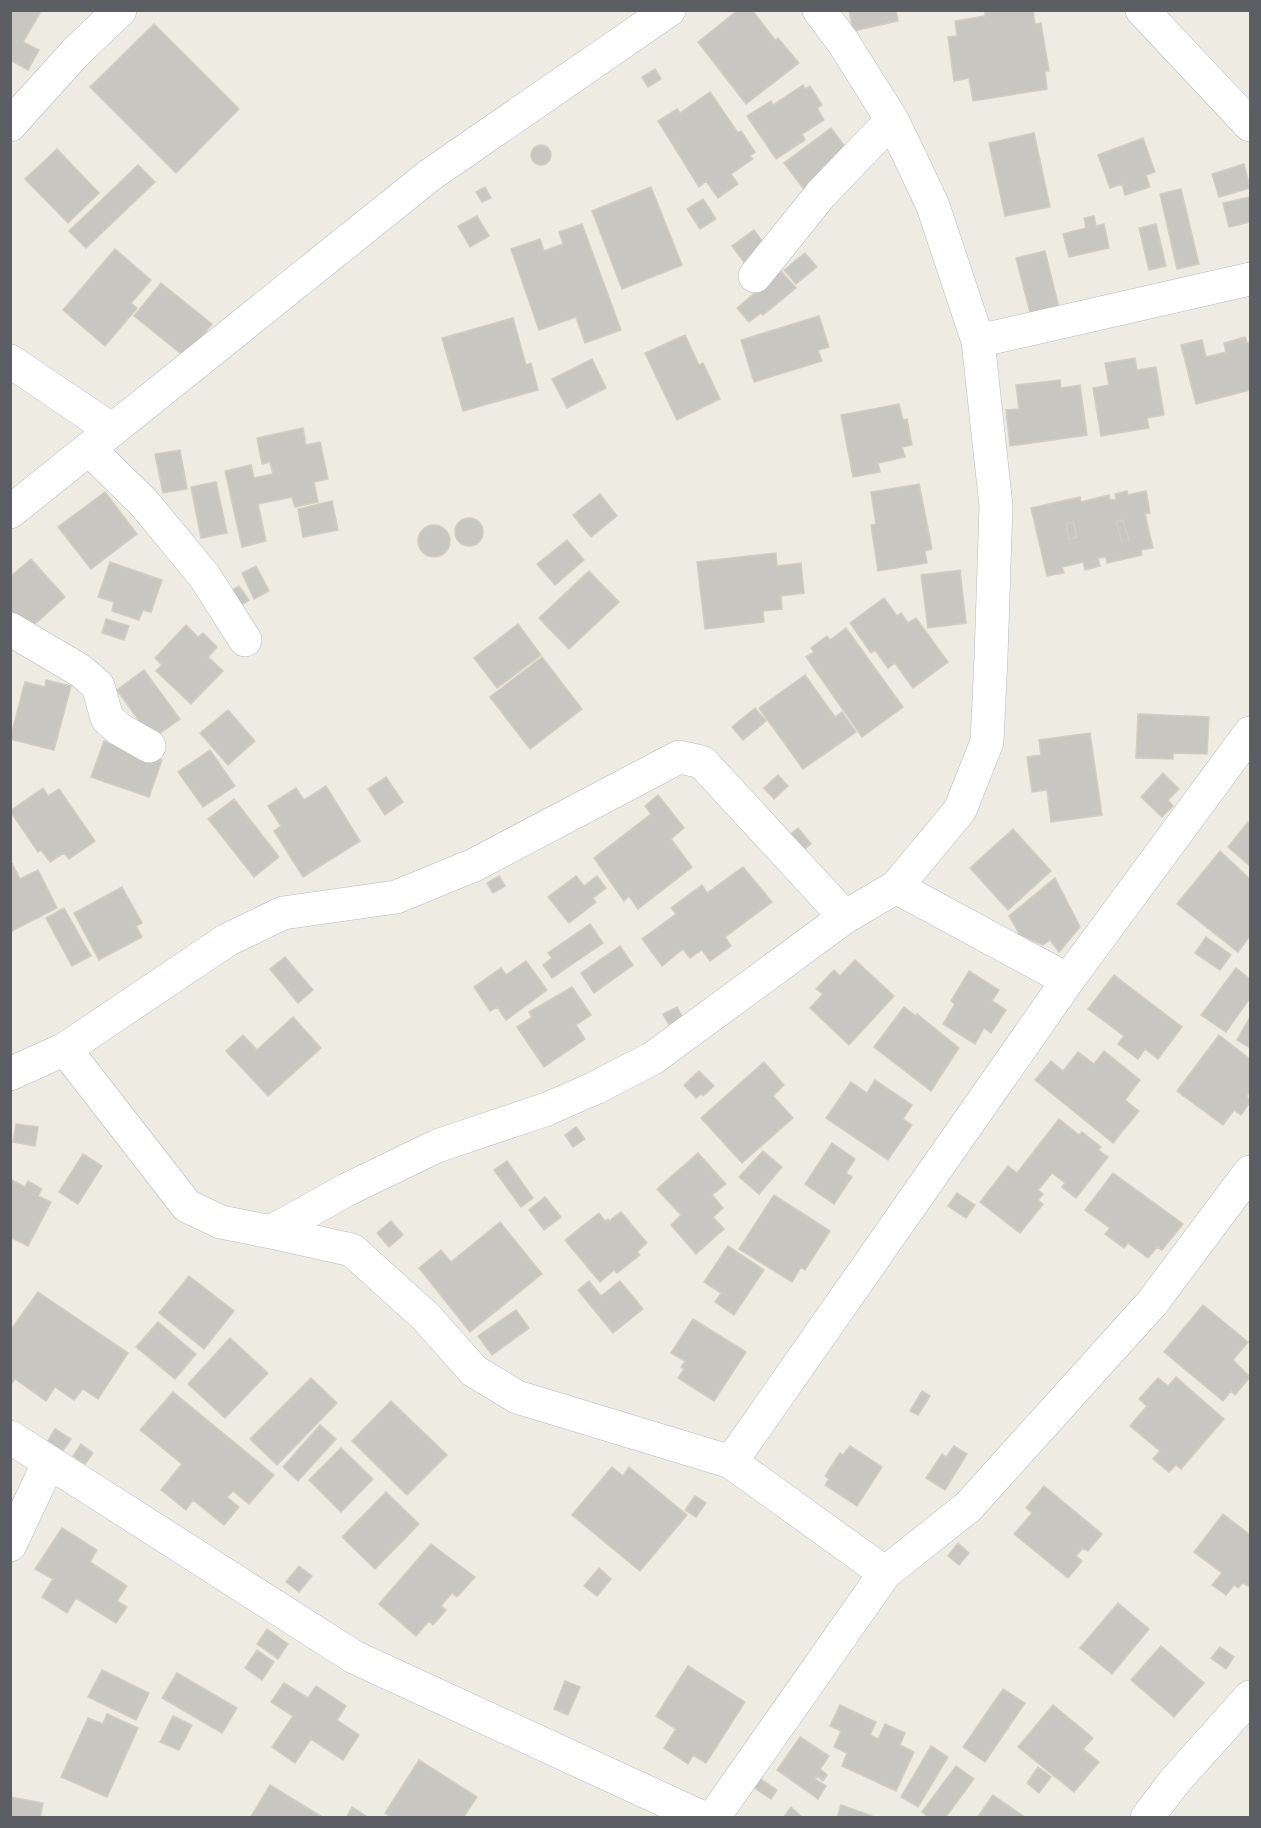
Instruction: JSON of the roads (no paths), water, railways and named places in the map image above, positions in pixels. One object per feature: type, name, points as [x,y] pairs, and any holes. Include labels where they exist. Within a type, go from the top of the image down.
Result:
[{"type":"street","points":[[10,125],[75,53],[120,10]]},
{"type":"street","points":[[10,512],[430,175],[669,10]]},
{"type":"street","points":[[271,1232],[346,1190],[437,1146],[547,1108],[595,1088],[653,1058],[845,916],[896,886],[960,810],[987,742],[996,506],[978,341],[933,206],[892,120],[843,42],[819,10]]},
{"type":"street","points":[[1143,10],[1251,125]]},
{"type":"street","points":[[755,276],[821,194],[892,120]]},
{"type":"street","points":[[978,341],[1251,279]]},
{"type":"street","points":[[10,361],[101,440],[144,503],[205,577],[245,640]]},
{"type":"street","points":[[10,628],[81,671],[98,686],[107,718],[119,729],[149,746]]},
{"type":"street","points":[[731,1462],[1068,980],[1251,733]]},
{"type":"street","points":[[10,1074],[65,1049],[227,940],[283,913],[396,897],[474,865],[680,757],[702,762],[845,916]]},
{"type":"street","points":[[896,886],[1068,980]]},
{"type":"street","points":[[65,1049],[187,1206],[221,1222],[352,1250],[426,1317],[474,1371],[517,1397],[731,1462],[885,1573]]},
{"type":"street","points":[[713,1818],[885,1573],[968,1507],[1152,1303],[1251,1172]]},
{"type":"street","points":[[10,1437],[354,1657],[703,1818]]},
{"type":"street","points":[[10,1545],[49,1462]]},
{"type":"street","points":[[1147,1818],[1174,1782],[1251,1697]]}]
